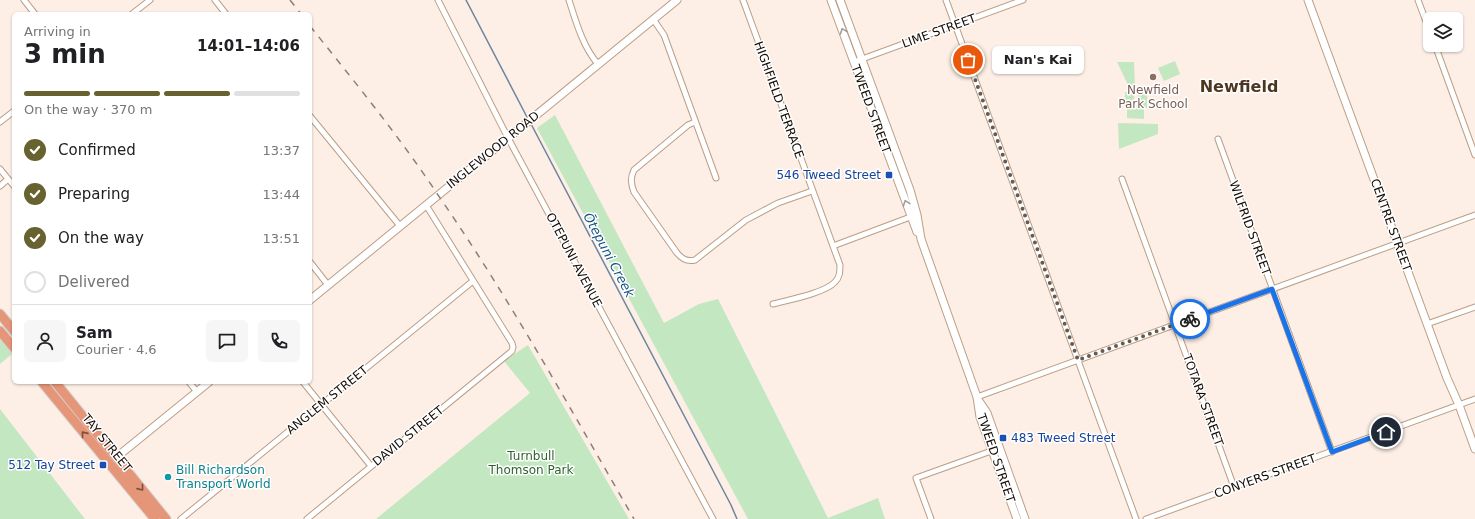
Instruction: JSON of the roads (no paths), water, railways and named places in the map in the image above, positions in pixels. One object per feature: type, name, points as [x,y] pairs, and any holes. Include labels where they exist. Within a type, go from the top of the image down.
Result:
[{"type":"highway","points":[[0,314],[12,329]]},
{"type":"highway","points":[[0,331],[12,346]]},
{"type":"highway","name":"TAY STREET","points":[[44,384],[154,519]]},
{"type":"highway","points":[[49,391],[55,384]]},
{"type":"highway","name":"TAY STREET","points":[[57,384],[166,519]]},
{"type":"street","points":[[24,0],[33,12]]},
{"type":"street","points":[[135,12],[150,0]]},
{"type":"street","points":[[215,0],[224,12]]},
{"type":"street","name":"OTEPUNI AVENUE","points":[[438,0],[508,138],[714,519]]},
{"type":"street","points":[[569,0],[583,40],[592,58],[598,64]]},
{"type":"street","name":"INGLEWOOD ROAD","points":[[312,298],[677,0]]},
{"type":"street","name":"HIGHFIELD TERRACE","points":[[743,0],[840,265],[840,271],[835,282],[831,286],[773,304]]},
{"type":"street","name":"TWEED STREET","points":[[831,0],[914,216],[977,397],[980,417],[1017,519]]},
{"type":"street","name":"TWEED STREET","points":[[840,0],[910,190],[914,216]]},
{"type":"street","points":[[946,0],[1136,519]]},
{"type":"street","name":"LIME STREET","points":[[854,62],[1023,0]]},
{"type":"street","name":"CENTRE STREET","points":[[1308,0],[1397,244],[1475,449]]},
{"type":"street","points":[[1418,0],[1423,13]]},
{"type":"street","points":[[653,19],[664,35],[716,178]]},
{"type":"street","points":[[1438,52],[1475,155]]},
{"type":"street","points":[[0,122],[12,113]]},
{"type":"street","points":[[312,118],[400,226]]},
{"type":"street","points":[[695,122],[688,125],[634,170],[631,176],[631,184],[634,192],[677,253],[683,259],[687,261],[695,260],[746,220],[778,203],[812,191]]},
{"type":"street","name":"WILFRID STREET","points":[[1218,140],[1332,452]]},
{"type":"street","points":[[0,169],[12,184]]},
{"type":"street","points":[[0,186],[8,179]]},
{"type":"street","name":"TOTARA STREET","points":[[1122,179],[1234,487]]},
{"type":"street","points":[[426,205],[473,281]]},
{"type":"street","points":[[977,397],[1475,215]]},
{"type":"street","points":[[833,246],[914,216]]},
{"type":"street","points":[[312,265],[328,285]]},
{"type":"street","name":"DAVID STREET","points":[[307,519],[510,353],[513,347],[512,343],[473,281]]},
{"type":"street","name":"ANGLEM STREET","points":[[181,519],[473,281]]},
{"type":"street","points":[[1427,324],[1475,307]]},
{"type":"street","points":[[191,384],[197,392]]},
{"type":"street","points":[[109,464],[207,384]]},
{"type":"street","points":[[305,384],[371,466]]},
{"type":"street","name":"TWEED STREET","points":[[977,397],[987,413],[1025,519]]},
{"type":"street","name":"CONYERS STREET","points":[[1146,519],[1475,399]]},
{"type":"street","points":[[930,519],[916,478],[999,448]]},
{"type":"waterway","name":"Ōtepuni Creek","points":[[466,0],[528,119]]},
{"type":"waterway","name":"Ōtepuni Creek","points":[[530,122],[737,519]]},
{"type":"railway","points":[[290,0],[299,12]]},
{"type":"railway","points":[[312,28],[392,130],[465,234],[515,314],[634,519]]},
{"type":"place","name":"Nan's Kai","points":[[968,60]]},
{"type":"place","name":"Newfield Park School","points":[[1153,77]]},
{"type":"place","name":"546 Tweed Street","points":[[889,175]]},
{"type":"place","name":"483 Tweed Street","points":[[1003,438]]},
{"type":"place","name":"512 Tay Street","points":[[103,465]]},
{"type":"place","name":"Bill Richardson Transport World","points":[[168,477]]},
{"type":"district","name":"Newfield","points":[[1239,86]]},
{"type":"park label","name":"Turnbull Thomson Park","points":[[531,463]]}]
